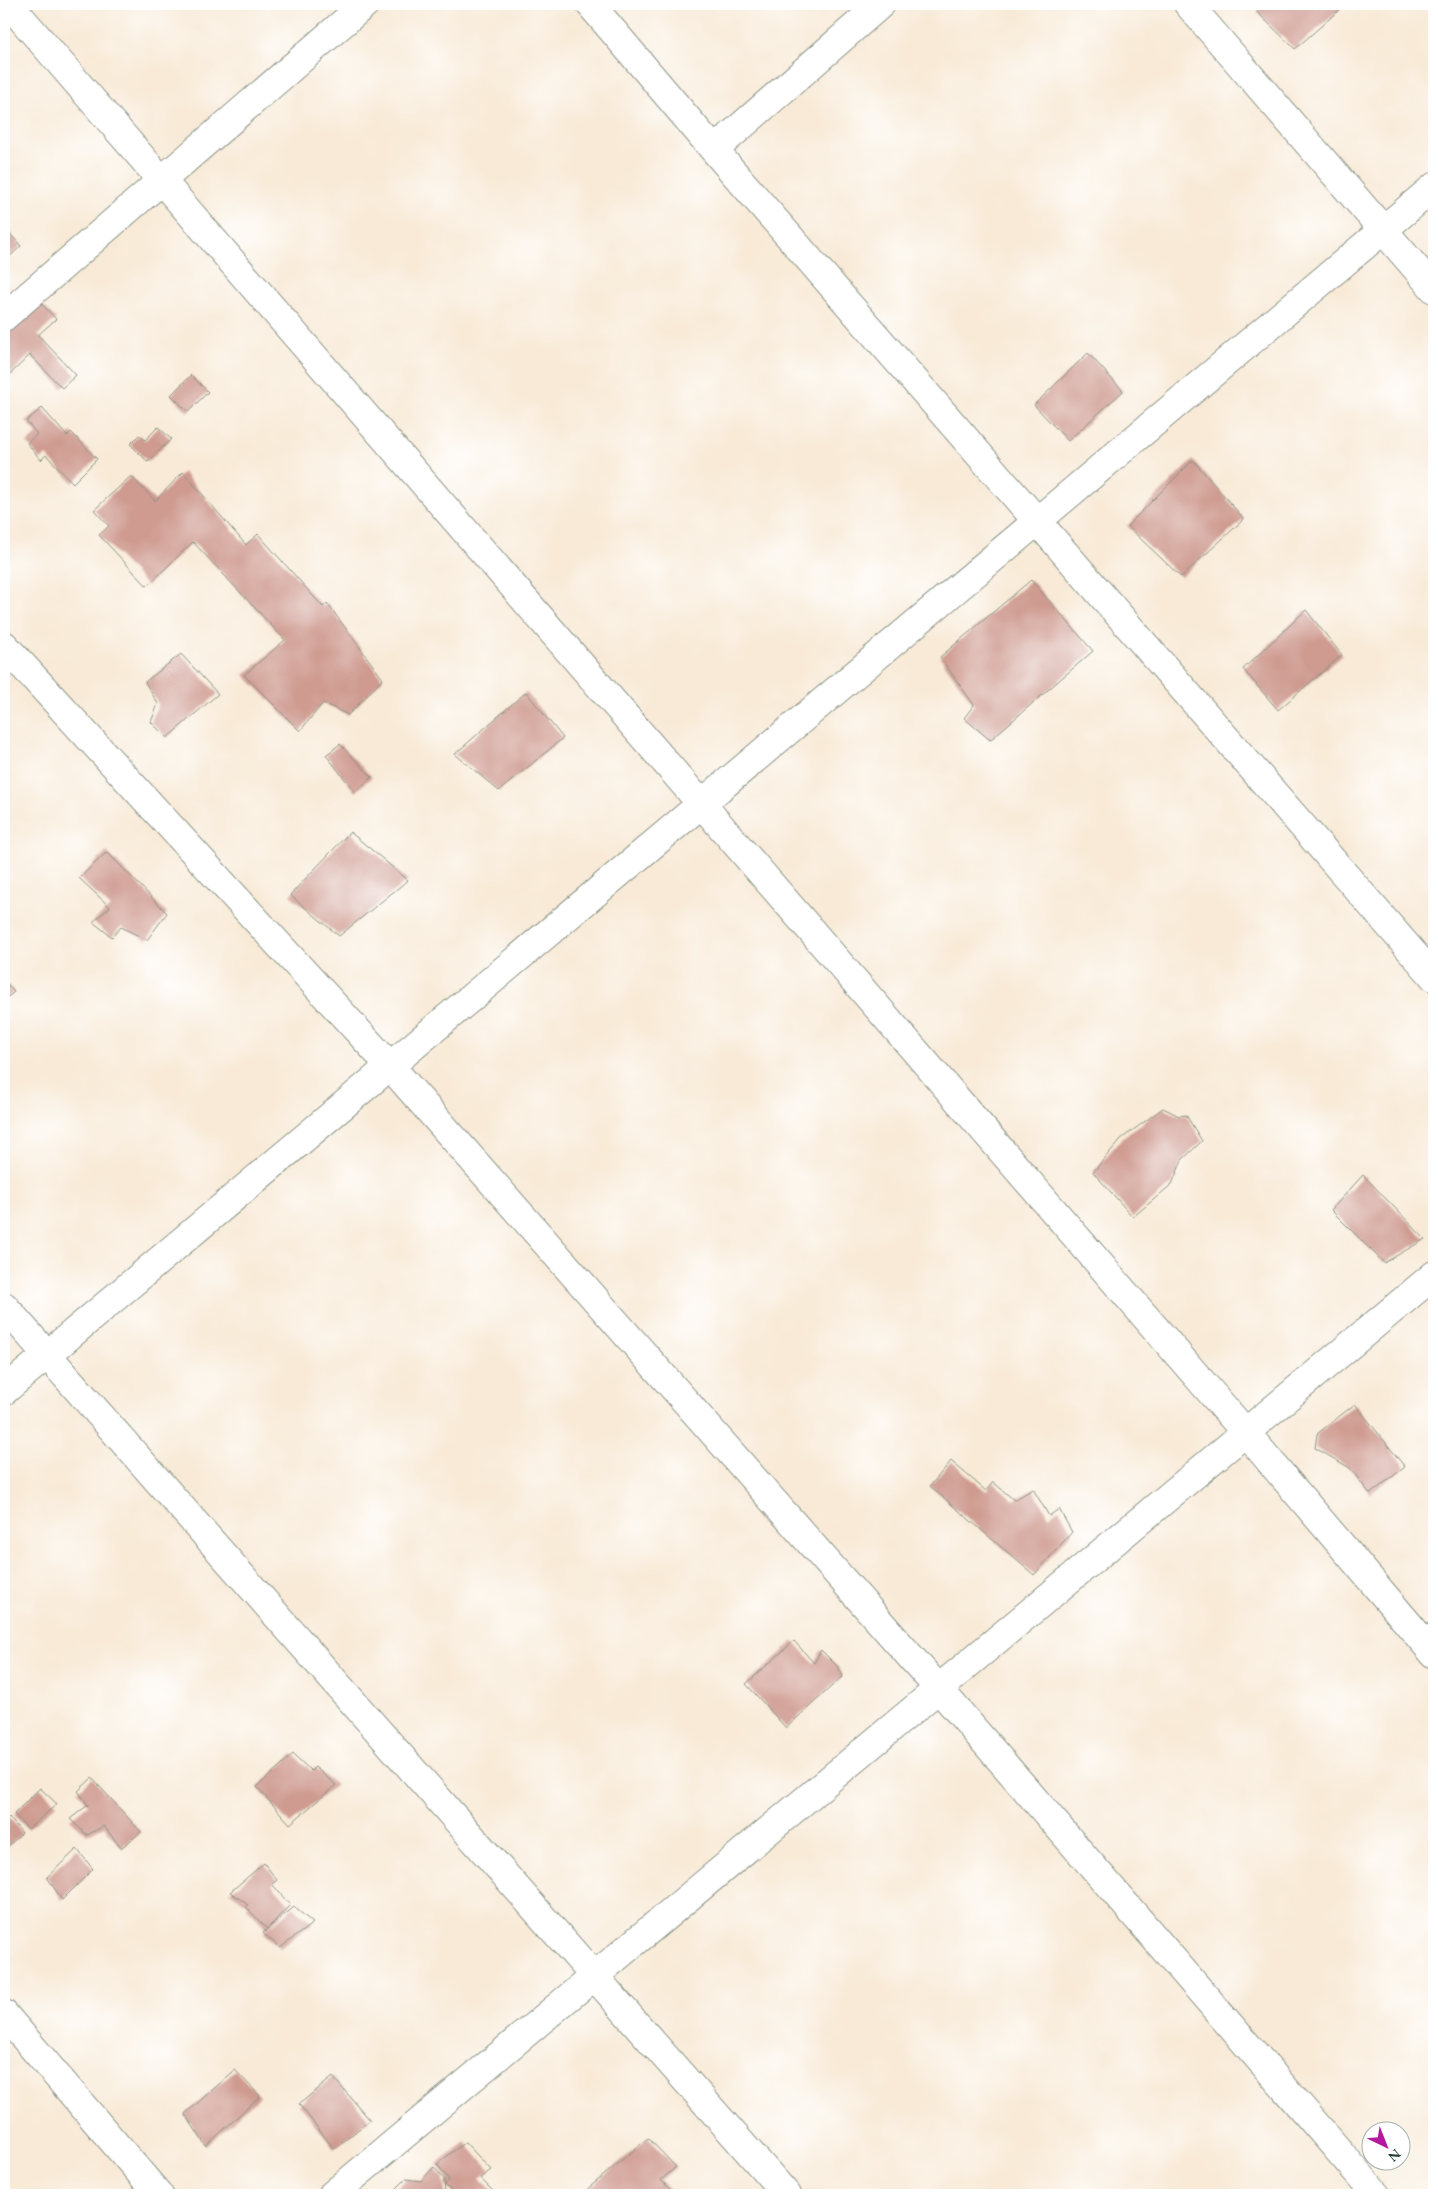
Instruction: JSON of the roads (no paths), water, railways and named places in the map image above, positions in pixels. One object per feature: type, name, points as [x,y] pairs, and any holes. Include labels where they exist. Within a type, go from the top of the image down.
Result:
[{"type":"street","points":[[9,4],[160,181],[1246,1433],[1434,1654]]},
{"type":"street","points":[[4,317],[365,4]]},
{"type":"street","points":[[590,4],[714,150],[1434,977]]},
{"type":"street","points":[[714,150],[881,4]]},
{"type":"street","points":[[1188,4],[1434,289]]},
{"type":"street","points":[[4,1391],[1434,187]]},
{"type":"street","points":[[4,645],[390,1066],[939,1689],[1377,2195]]},
{"type":"street","points":[[332,2195],[1434,1275]]},
{"type":"street","points":[[4,1306],[786,2195]]},
{"type":"street","points":[[4,2014],[159,2195]]}]
